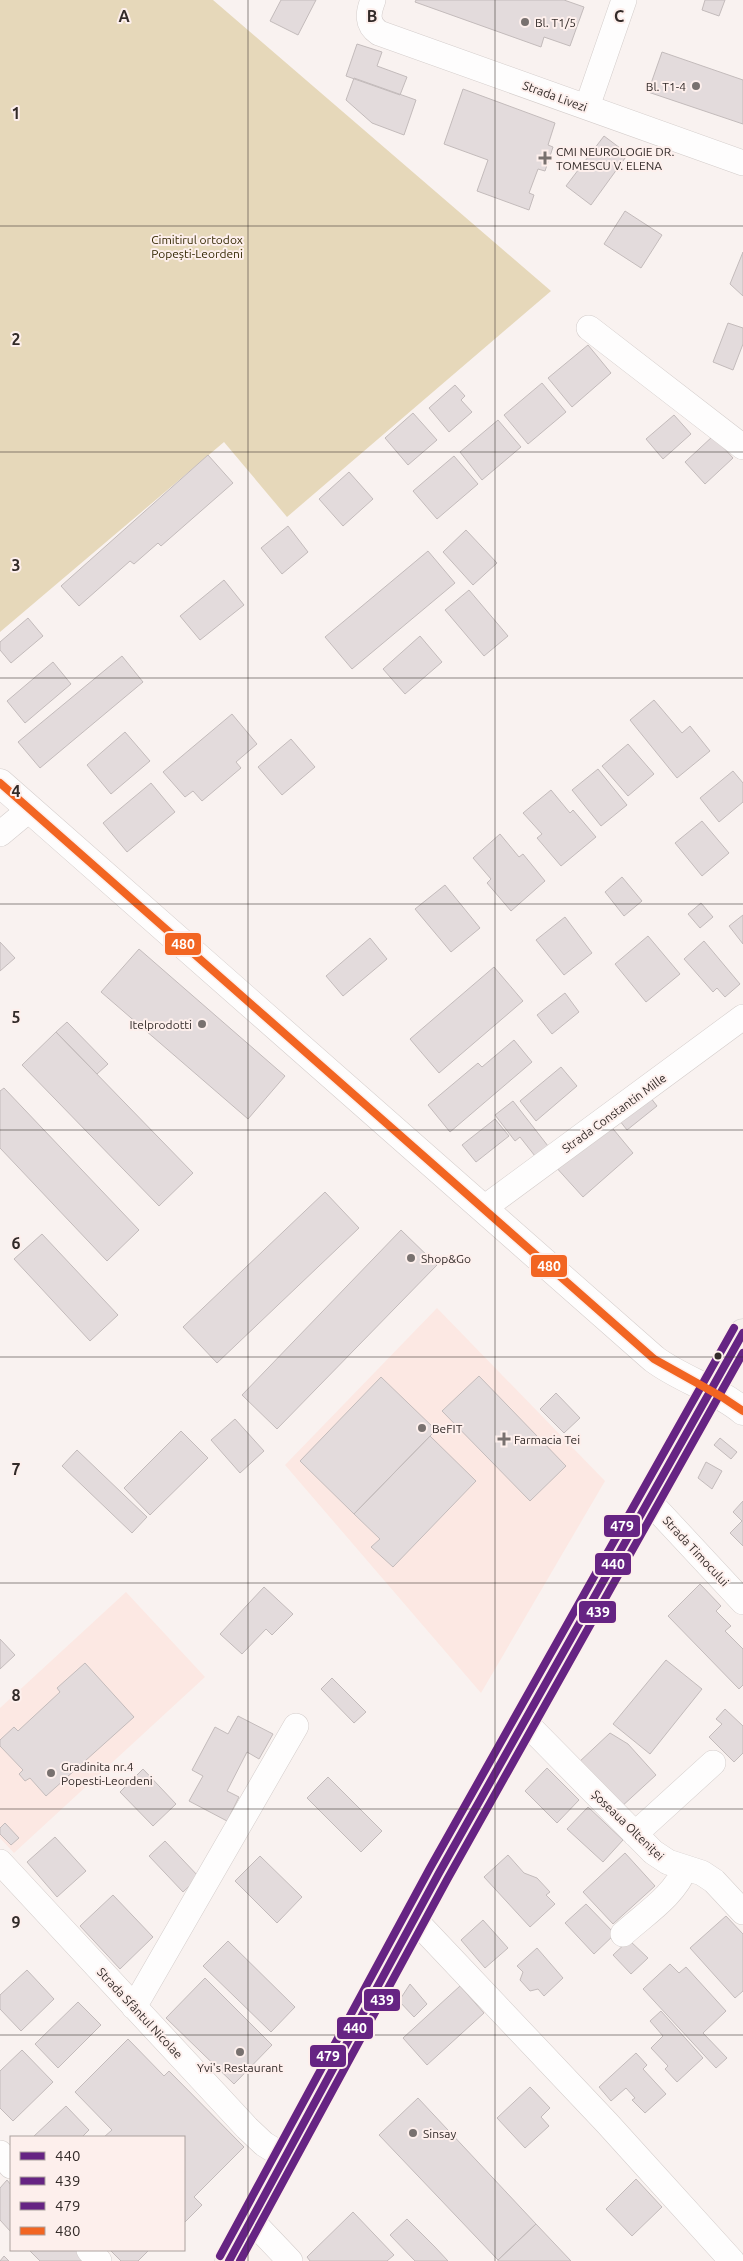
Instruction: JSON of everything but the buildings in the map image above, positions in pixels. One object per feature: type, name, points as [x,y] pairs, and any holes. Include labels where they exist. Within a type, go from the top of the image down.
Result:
[{"type":"main road","points":[[228,2261],[414,1919],[743,1333]]},
{"type":"street","points":[[586,107],[624,0]]},
{"type":"street","name":"Strada Livezi","points":[[371,12],[379,32],[743,163]]},
{"type":"street","points":[[590,328],[743,447]]},
{"type":"street","points":[[0,783],[654,1359],[680,1376],[711,1391],[743,1411]]},
{"type":"street","points":[[0,834],[30,809]]},
{"type":"street","name":"Strada Constantin Mille","points":[[484,1208],[743,1016]]},
{"type":"street","name":"Strada Timocului","points":[[649,1501],[743,1602]]},
{"type":"street","name":"Șoseaua Olteniței","points":[[524,1721],[653,1852],[668,1862],[702,1873],[714,1881],[743,1912]]},
{"type":"street","points":[[134,2007],[296,1726]]},
{"type":"street","points":[[635,1834],[713,1763]]},
{"type":"street","name":"Strada Sfântul Nicolae","points":[[0,1862],[256,2137],[285,2157]]},
{"type":"street","points":[[623,1934],[674,1888],[686,1868]]},
{"type":"street","points":[[414,1919],[607,2123],[732,2261]]},
{"type":"street","points":[[0,2154],[10,2165]]},
{"type":"street","points":[[251,2220],[290,2261]]},
{"type":"street","points":[[90,2251],[100,2261]]},
{"type":"shaded area","points":[[437,1308],[605,1481],[481,1693],[285,1465]]},
{"type":"shaded area","name":"Gradinita nr.4 Popesti-Leordeni","points":[[126,1592],[205,1677],[14,1853],[0,1838],[0,1708]]},
{"type":"green space","name":"Cimitirul ortodox Popești-Leordeni","points":[[0,0],[213,0],[551,291],[287,517],[224,442],[0,632]]},
{"type":"transit line","name":"480","points":[[0,783],[654,1359],[743,1411]]},
{"type":"transit line","name":"479","points":[[220,2256],[430,1868],[734,1328]]},
{"type":"transit line","name":"440","points":[[229,2261],[439,1873],[743,1333]]},
{"type":"transit line","name":"439","points":[[240,2261],[448,1878],[743,1353]]},
{"type":"place","name":"Bl. T1/5","points":[[525,22]]},
{"type":"place","name":"Bl. T1-4","points":[[696,86]]},
{"type":"place","name":"CMI NEUROLOGIE DR. TOMESCU V. ELENA","points":[[545,158]]},
{"type":"place","name":"Itelprodotti","points":[[202,1024]]},
{"type":"place","name":"Shop&Go","points":[[411,1258]]},
{"type":"place","name":"BeFIT","points":[[422,1428]]},
{"type":"place","name":"Farmacia Tei","points":[[504,1439]]},
{"type":"place","name":"Gradinita nr.4 Popesti-Leordeni","points":[[51,1773]]},
{"type":"place","name":"Yvi's Restaurant","points":[[240,2052]]},
{"type":"place","name":"Sinsay","points":[[413,2133]]}]
